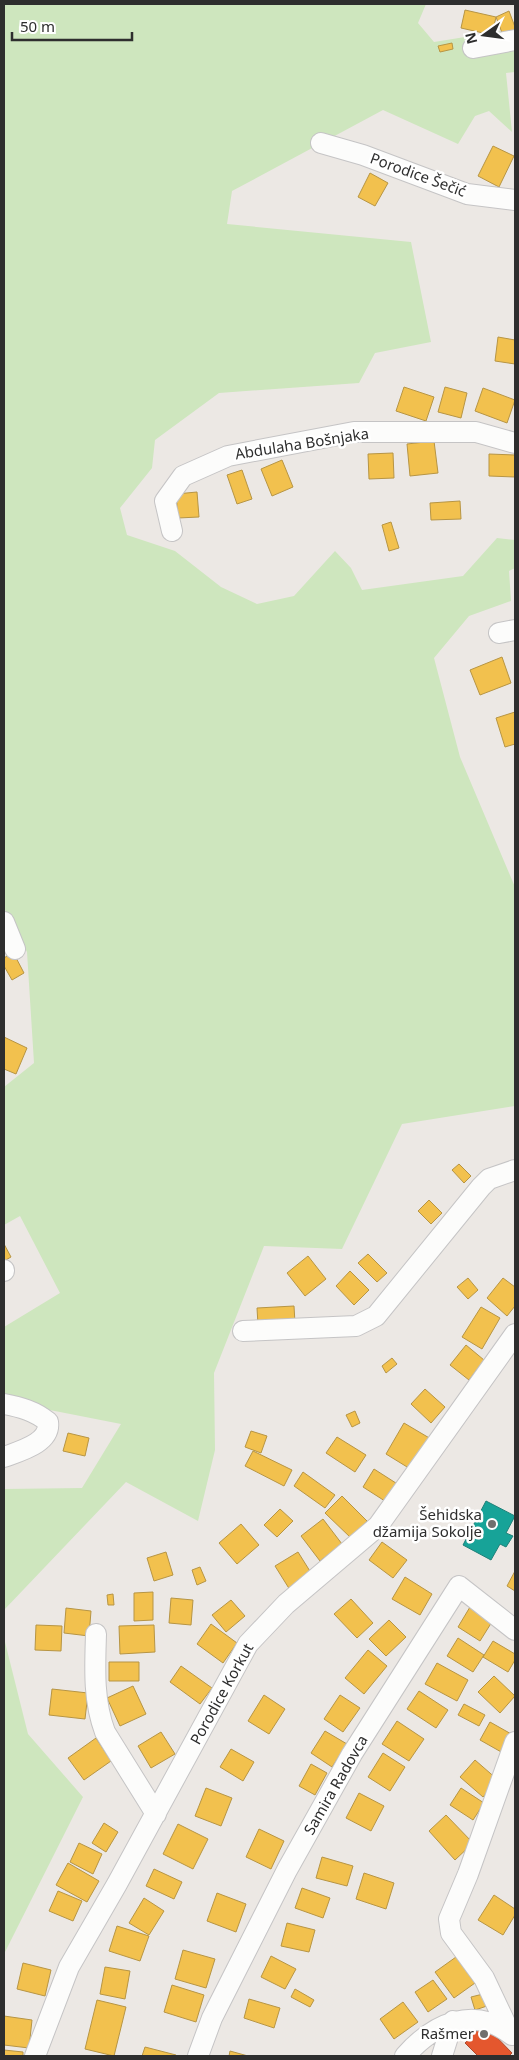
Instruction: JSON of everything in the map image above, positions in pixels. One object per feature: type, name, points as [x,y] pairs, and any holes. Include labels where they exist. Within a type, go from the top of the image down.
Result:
[{"type":"street","points":[[472,48],[515,40]]},
{"type":"street","name":"Porodice Šečić","points":[[321,143],[363,155],[467,194],[515,200]]},
{"type":"street","name":"Abdulaha Bošnjaka","points":[[172,531],[165,501],[183,476],[228,456],[354,432],[476,432],[515,443]]},
{"type":"street","points":[[4,922],[15,950]]},
{"type":"street","points":[[244,1332],[366,1324],[376,1316],[462,1208],[485,1183],[489,1179],[515,1170]]},
{"type":"street","name":"Porodice Korkut","points":[[35,2056],[69,1967],[156,1814],[248,1644],[286,1604],[378,1526],[515,1334]]},
{"type":"street","points":[[4,1404],[22,1407],[41,1416],[48,1422],[49,1429],[46,1436],[37,1442],[4,1457]]},
{"type":"street","name":"Samira Radovca","points":[[198,2056],[212,2018],[287,1870],[352,1754],[459,1586],[515,1630]]},
{"type":"street","points":[[96,1634],[96,1702],[100,1720],[105,1732],[156,1814]]},
{"type":"street","points":[[513,2036],[484,1978],[450,1933],[449,1919],[468,1874],[515,1742]]},
{"type":"street","points":[[405,2056],[430,2033],[453,2020],[465,2019],[496,2023],[513,2036]]},
{"type":"street","points":[[442,2056],[453,2020]]},
{"type":"green space","points":[[4,4],[426,4],[418,23],[434,42],[515,29],[515,72],[506,73],[512,132],[489,111],[475,116],[458,144],[383,110],[232,191],[227,224],[411,242],[431,342],[375,353],[359,383],[219,393],[155,440],[152,468],[120,508],[127,535],[175,551],[221,587],[257,604],[294,596],[335,551],[351,568],[362,590],[463,576],[497,538],[515,540],[515,568],[509,571],[511,601],[469,616],[434,658],[460,757],[515,887],[515,1106],[402,1124],[342,1249],[264,1246],[214,1373],[215,1450],[198,1521],[126,1482],[4,1610],[4,1489],[82,1488],[121,1424],[4,1401],[4,1327],[60,1293],[20,1216],[4,1225],[4,1087],[34,1063],[27,952],[4,908]]},
{"type":"green space","points":[[4,1638],[28,1734],[83,1797],[4,1954]]},
{"type":"building: Homes","points":[[465,10],[496,17],[492,35],[461,28]]},
{"type":"building: Homes","points":[[509,11],[515,27],[515,34],[504,38],[496,17]]},
{"type":"building: Homes","points":[[452,43],[453,49],[440,52],[438,46]]},
{"type":"building: Homes","points":[[493,146],[514,156],[499,187],[478,176]]},
{"type":"building: Homes","points":[[370,173],[388,183],[375,206],[358,197]]},
{"type":"building: Homes","points":[[498,337],[515,340],[515,364],[495,361]]},
{"type":"building: Homes","points":[[404,387],[434,397],[426,421],[396,411]]},
{"type":"building: Homes","points":[[445,387],[467,393],[461,418],[438,412]]},
{"type":"building: Homes","points":[[483,388],[515,400],[507,423],[475,411]]},
{"type":"building: Homes","points":[[434,441],[438,473],[410,476],[407,444]]},
{"type":"building: Homes","points":[[393,453],[394,478],[369,479],[368,454]]},
{"type":"building: Homes","points":[[489,454],[515,455],[515,477],[489,476]]},
{"type":"building: Homes","points":[[282,460],[293,487],[272,496],[261,469]]},
{"type":"building: Homes","points":[[242,470],[252,499],[237,504],[227,475]]},
{"type":"building: Homes","points":[[197,492],[199,517],[178,518],[176,494]]},
{"type":"building: Homes","points":[[460,501],[461,519],[431,520],[430,503]]},
{"type":"building: Homes","points":[[391,522],[399,548],[389,551],[382,525]]},
{"type":"building: Homes","points":[[502,657],[511,683],[480,695],[470,670]]},
{"type":"building: Homes","points":[[515,712],[515,744],[505,747],[496,718]]},
{"type":"building: Homes","points":[[13,952],[24,973],[12,980],[4,966],[4,958]]},
{"type":"building: Homes","points":[[4,1037],[27,1048],[16,1074],[4,1069]]},
{"type":"building: Homes","points":[[459,1164],[471,1176],[464,1183],[452,1170]]},
{"type":"building: Homes","points":[[429,1200],[442,1213],[431,1224],[418,1211]]},
{"type":"building: Homes","points":[[4,1244],[11,1257],[4,1261]]},
{"type":"building: Homes","points":[[368,1254],[387,1273],[377,1282],[358,1263]]},
{"type":"building: Homes","points":[[308,1256],[326,1279],[305,1296],[287,1273]]},
{"type":"building: Homes","points":[[350,1271],[369,1290],[354,1305],[336,1286]]},
{"type":"building: Homes","points":[[468,1278],[478,1290],[468,1299],[457,1287]]},
{"type":"building: Homes","points":[[503,1278],[515,1287],[515,1306],[507,1316],[487,1298]]},
{"type":"building: Homes","points":[[294,1306],[295,1323],[258,1325],[257,1308]]},
{"type":"building: Homes","points":[[481,1307],[500,1318],[482,1349],[462,1337]]},
{"type":"building: Homes","points":[[466,1345],[484,1360],[469,1380],[450,1365]]},
{"type":"building: Homes","points":[[392,1358],[397,1364],[386,1373],[382,1366]]},
{"type":"building: Homes","points":[[425,1389],[445,1407],[431,1423],[411,1404]]},
{"type":"building: Homes","points":[[355,1411],[360,1423],[352,1427],[346,1415]]},
{"type":"building: Homes","points":[[404,1423],[431,1439],[412,1470],[386,1454]]},
{"type":"building: Homes","points":[[251,1431],[267,1436],[261,1453],[245,1447]]},
{"type":"building: Homes","points":[[68,1433],[89,1438],[85,1456],[63,1451]]},
{"type":"building: Homes","points":[[337,1437],[366,1455],[355,1472],[326,1453]]},
{"type":"building: Homes","points":[[253,1451],[292,1470],[284,1486],[245,1466]]},
{"type":"building: Homes","points":[[374,1469],[399,1485],[388,1503],[363,1487]]},
{"type":"building: Homes","points":[[303,1472],[335,1495],[325,1508],[294,1486]]},
{"type":"building: Homes","points":[[342,1496],[367,1521],[351,1538],[325,1513]]},
{"type":"building: Homes","points":[[280,1509],[293,1521],[277,1537],[264,1525]]},
{"type":"building: Homes","points":[[323,1519],[342,1544],[320,1561],[301,1536]]},
{"type":"building: Homes","points":[[241,1524],[259,1545],[237,1564],[219,1543]]},
{"type":"building: Homes","points":[[382,1542],[407,1560],[393,1578],[369,1560]]},
{"type":"building: Homes","points":[[166,1552],[173,1575],[154,1581],[147,1558]]},
{"type":"building: Homes","points":[[298,1552],[313,1576],[290,1590],[275,1566]]},
{"type":"building: Homes","points":[[200,1567],[206,1581],[197,1585],[192,1570]]},
{"type":"building: Homes","points":[[515,1571],[515,1591],[507,1586]]},
{"type":"building: Homes","points":[[405,1577],[432,1594],[420,1615],[392,1599]]},
{"type":"building: Homes","points":[[153,1592],[153,1620],[134,1621],[134,1593]]},
{"type":"building: Homes","points":[[113,1594],[114,1605],[108,1605],[107,1595]]},
{"type":"building: Homes","points":[[171,1598],[193,1600],[191,1625],[169,1623]]},
{"type":"building: Homes","points":[[351,1599],[373,1623],[357,1638],[334,1614]]},
{"type":"building: Homes","points":[[231,1600],[245,1616],[226,1632],[212,1615]]},
{"type":"building: Homes","points":[[473,1602],[495,1617],[480,1641],[458,1627]]},
{"type":"building: Homes","points":[[66,1608],[91,1611],[89,1636],[64,1633]]},
{"type":"building: Homes","points":[[389,1620],[406,1637],[386,1656],[369,1639]]},
{"type":"building: Homes","points":[[211,1624],[237,1643],[223,1663],[197,1644]]},
{"type":"building: Homes","points":[[36,1625],[62,1626],[61,1651],[35,1650]]},
{"type":"building: Homes","points":[[154,1625],[155,1652],[120,1654],[119,1626]]},
{"type":"building: Homes","points":[[458,1638],[484,1655],[473,1672],[447,1656]]},
{"type":"building: Homes","points":[[493,1641],[515,1654],[515,1660],[508,1672],[483,1657]]},
{"type":"building: Homes","points":[[368,1650],[387,1666],[364,1694],[345,1678]]},
{"type":"building: Homes","points":[[109,1662],[139,1662],[139,1681],[109,1681]]},
{"type":"building: Homes","points":[[437,1663],[468,1680],[457,1701],[425,1684]]},
{"type":"building: Homes","points":[[181,1666],[212,1688],[200,1704],[170,1682]]},
{"type":"building: Homes","points":[[494,1676],[515,1696],[500,1713],[478,1692]]},
{"type":"building: Homes","points":[[133,1686],[146,1714],[120,1726],[107,1698]]},
{"type":"building: Homes","points":[[52,1689],[88,1693],[85,1719],[49,1715]]},
{"type":"building: Homes","points":[[419,1691],[448,1710],[436,1728],[407,1709]]},
{"type":"building: Homes","points":[[264,1695],[285,1709],[269,1734],[248,1721]]},
{"type":"building: Homes","points":[[340,1695],[360,1708],[343,1732],[324,1719]]},
{"type":"building: Homes","points":[[464,1704],[485,1715],[479,1726],[458,1715]]},
{"type":"building: Homes","points":[[397,1721],[424,1739],[409,1761],[382,1744]]},
{"type":"building: Homes","points":[[490,1722],[513,1735],[503,1753],[480,1740]]},
{"type":"building: Homes","points":[[325,1731],[347,1744],[332,1767],[311,1753]]},
{"type":"building: Homes","points":[[161,1732],[175,1754],[151,1768],[138,1746]]},
{"type":"building: Homes","points":[[96,1738],[111,1761],[84,1780],[68,1758]]},
{"type":"building: Homes","points":[[231,1749],[254,1762],[243,1781],[220,1767]]},
{"type":"building: Homes","points":[[383,1753],[405,1767],[390,1791],[368,1777]]},
{"type":"building: Homes","points":[[475,1760],[498,1780],[483,1797],[460,1777]]},
{"type":"building: Homes","points":[[311,1764],[327,1773],[315,1795],[299,1786]]},
{"type":"building: Homes","points":[[206,1788],[232,1798],[221,1826],[195,1816]]},
{"type":"building: Homes","points":[[461,1788],[484,1803],[473,1820],[450,1805]]},
{"type":"building: Homes","points":[[359,1793],[384,1806],[371,1831],[346,1818]]},
{"type":"building: Homes","points":[[446,1815],[473,1843],[455,1860],[429,1831]]},
{"type":"building: Homes","points":[[104,1823],[118,1832],[106,1852],[92,1843]]},
{"type":"building: Homes","points":[[178,1824],[208,1839],[193,1869],[163,1854]]},
{"type":"building: Homes","points":[[259,1829],[284,1841],[271,1869],[246,1857]]},
{"type":"building: Homes","points":[[79,1843],[102,1854],[93,1874],[70,1862]]},
{"type":"building: Homes","points":[[322,1857],[353,1866],[347,1886],[316,1878]]},
{"type":"building: Homes","points":[[68,1863],[99,1881],[87,1902],[56,1885]]},
{"type":"building: Homes","points":[[154,1869],[182,1882],[174,1899],[146,1886]]},
{"type":"building: Homes","points":[[364,1873],[394,1883],[386,1909],[356,1899]]},
{"type":"building: Homes","points":[[302,1888],[330,1898],[323,1918],[295,1908]]},
{"type":"building: Homes","points":[[58,1891],[82,1901],[73,1921],[49,1911]]},
{"type":"building: Homes","points":[[217,1893],[246,1904],[236,1932],[207,1921]]},
{"type":"building: Homes","points":[[494,1895],[515,1909],[515,1915],[503,1935],[478,1920]]},
{"type":"building: Homes","points":[[144,1898],[164,1911],[149,1935],[129,1923]]},
{"type":"building: Homes","points":[[287,1923],[315,1930],[309,1952],[281,1946]]},
{"type":"building: Homes","points":[[117,1926],[149,1936],[140,1961],[109,1951]]},
{"type":"building: Homes","points":[[183,1950],[215,1959],[206,1988],[175,1979]]},
{"type":"building: Homes","points":[[271,1956],[296,1969],[285,1989],[261,1977]]},
{"type":"building: Homes","points":[[456,1957],[475,1983],[454,1998],[435,1972]]},
{"type":"building: Homes","points":[[23,1963],[51,1970],[45,1996],[17,1989]]},
{"type":"building: Homes","points":[[105,1967],[130,1971],[125,1999],[100,1994]]},
{"type":"building: Homes","points":[[433,1980],[447,1999],[428,2012],[415,1992]]},
{"type":"building: Homes","points":[[172,1985],[204,1995],[196,2022],[164,2012]]},
{"type":"building: Homes","points":[[295,1989],[314,2000],[310,2007],[291,1997]]},
{"type":"building: Homes","points":[[483,1994],[487,2006],[475,2010],[471,1997]]},
{"type":"building: Homes","points":[[249,1999],[280,2008],[274,2028],[244,2018]]},
{"type":"building: Homes","points":[[97,2000],[126,2007],[114,2056],[85,2049]]},
{"type":"building: Homes","points":[[403,2002],[418,2022],[394,2039],[380,2019]]},
{"type":"building: Homes","points":[[4,2016],[32,2020],[29,2048],[4,2045]]},
{"type":"building: Homes","points":[[145,2047],[176,2055],[176,2056],[142,2056]]},
{"type":"building: Homes","points":[[4,2050],[23,2052],[23,2056],[4,2056]]},
{"type":"building: Homes","points":[[230,2051],[248,2056],[229,2056]]},
{"type":"building: Shops","name":"Rašmer","points":[[484,2024],[512,2053],[509,2056],[478,2056],[465,2043]]},
{"type":"building: Public","name":"Šehidska džamija Sokolje","points":[[486,1501],[515,1516],[506,1533],[513,1536],[506,1547],[500,1544],[491,1560],[463,1545]]},
{"type":"place","name":"Šehidska džamija Sokolje","points":[[492,1524]]},
{"type":"place","name":"Rašmer","points":[[484,2034]]}]
